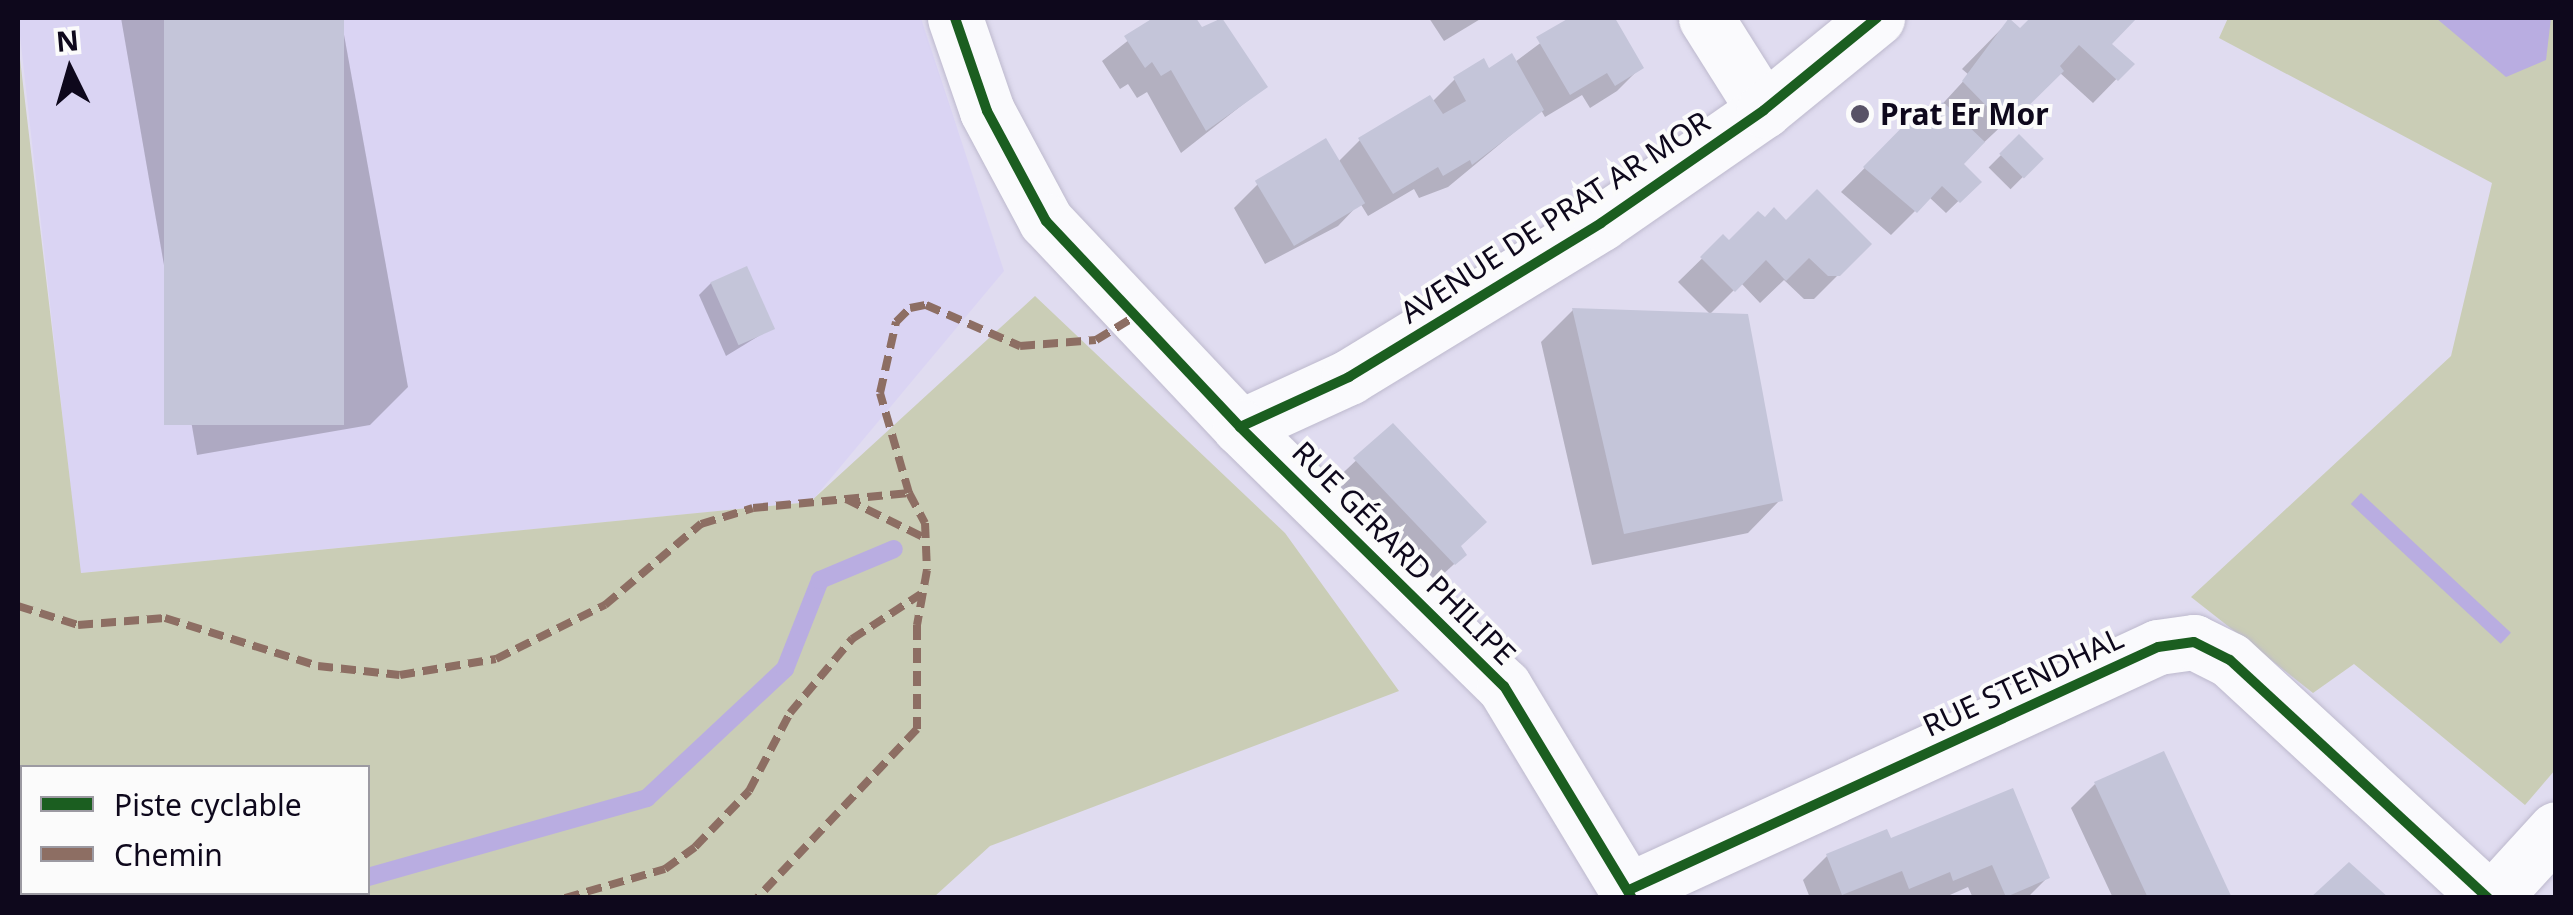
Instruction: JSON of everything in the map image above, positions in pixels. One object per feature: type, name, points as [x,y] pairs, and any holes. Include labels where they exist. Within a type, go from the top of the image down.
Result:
[{"type":"street","name":"RUE GÉRARD PHILIPE","points":[[955,18],[987,110],[1046,221],[1240,427],[1504,686],[1630,894]]},
{"type":"street","points":[[1706,18],[1764,110]]},
{"type":"street","name":"AVENUE DE PRAT AR MOR","points":[[1240,427],[1348,378],[1601,222],[1764,110],[1877,18]]},
{"type":"street","name":"RUE STENDHAL","points":[[1630,894],[2158,647],[2194,642],[2230,660],[2491,898]]},
{"type":"street","points":[[2491,898],[2556,829]]},
{"type":"shaded area","points":[[18,18],[921,18],[1004,271],[811,502],[80,573]]},
{"type":"shaded area","points":[[2436,18],[2551,18],[2546,60],[2506,77]]},
{"type":"shaded area","points":[[2361,493],[2511,633],[2501,644],[2351,504]]},
{"type":"green space","points":[[2228,18],[2555,18],[2555,770],[2525,805],[2354,664],[2313,693],[2191,597],[2451,356],[2492,183],[2219,38]]},
{"type":"green space","points":[[18,42],[81,573],[810,502],[1035,296],[1285,533],[1399,691],[990,846],[934,897],[18,897]]},
{"type":"building","points":[[164,18],[344,18],[344,425],[164,425]]},
{"type":"building","points":[[1153,18],[1196,18],[1202,27],[1222,18],[1268,87],[1206,131],[1171,70],[1161,76],[1152,62],[1145,68],[1124,36]]},
{"type":"building","points":[[1569,18],[1615,18],[1644,68],[1615,86],[1607,73],[1570,95],[1536,37]]},
{"type":"building","points":[[2009,18],[2020,28],[2030,18],[2137,18],[2112,44],[2135,64],[2118,81],[2079,45],[2060,66],[2064,71],[2007,127],[1962,81]]},
{"type":"building","points":[[1512,53],[1544,110],[1472,165],[1470,160],[1443,176],[1438,167],[1393,194],[1358,138],[1430,95],[1443,114],[1466,101],[1453,77],[1484,58],[1489,68]]},
{"type":"building","points":[[1943,102],[1985,142],[1964,164],[1982,182],[1960,203],[1942,186],[1917,213],[1863,167],[1915,114],[1924,123]]},
{"type":"building","points":[[2019,134],[2044,159],[2024,179],[1999,154]]},
{"type":"building","points":[[1326,138],[1365,203],[1294,246],[1255,181]]},
{"type":"building","points":[[1817,189],[1872,244],[1840,276],[1828,276],[1809,258],[1786,281],[1766,260],[1735,292],[1700,257],[1723,234],[1729,240],[1758,211],[1765,217],[1774,207],[1786,220]]},
{"type":"building","points":[[747,266],[775,329],[739,345],[710,282]]},
{"type":"building","points":[[1572,308],[1748,314],[1783,501],[1624,534]]},
{"type":"building","points":[[1393,423],[1487,522],[1461,546],[1467,555],[1455,565],[1353,458]]},
{"type":"building","points":[[2164,751],[2232,898],[2148,898],[2094,782]]},
{"type":"building","points":[[2013,788],[2050,878],[2006,897],[1992,865],[1953,881],[1950,872],[1909,889],[1902,871],[1842,895],[1826,854],[1887,829],[1891,838]]},
{"type":"building","points":[[2349,862],[2389,898],[2310,898]]},
{"type":"waterway","points":[[370,876],[647,798],[785,669],[820,580],[894,549]]},
{"type":"waterway","points":[[211,898],[243,895]]},
{"type":"marked path","points":[[909,493],[880,393],[896,322],[910,308],[926,305],[1020,346],[1096,340],[1134,317]]},
{"type":"marked path","points":[[18,606],[78,625],[165,618],[318,666],[400,675],[496,659],[605,605],[701,524],[753,508],[909,493],[925,523],[927,570],[917,625],[917,729],[757,898]]},
{"type":"marked path","points":[[846,499],[925,538]]},
{"type":"marked path","points":[[565,898],[665,869],[695,847],[749,791],[790,713],[852,639],[921,594]]},
{"type":"cycle path","points":[[955,18],[987,111],[1046,221],[1240,427],[1504,686],[1632,898]]},
{"type":"cycle path","points":[[1240,427],[1349,377],[1601,223],[1764,110],[1877,18]]},
{"type":"cycle path","points":[[1629,890],[2158,647],[2194,642],[2230,660],[2488,898]]},
{"type":"place","name":"Prat Er Mor","points":[[1860,114]]}]
